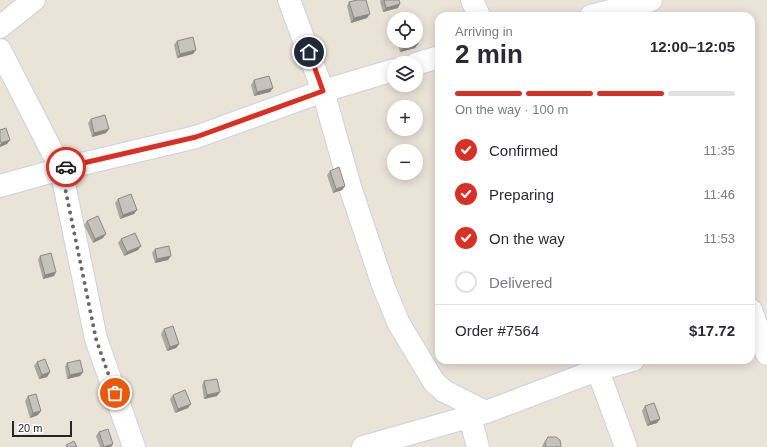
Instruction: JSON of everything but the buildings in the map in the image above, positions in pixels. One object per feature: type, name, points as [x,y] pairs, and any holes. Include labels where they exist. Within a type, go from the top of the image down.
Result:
[{"type":"street","points":[[0,27],[34,0]]},
{"type":"street","points":[[289,0],[323,91],[351,190],[384,288],[398,324],[434,382],[444,391],[478,415]]},
{"type":"street","points":[[472,0],[477,12]]},
{"type":"street","points":[[611,12],[645,5]]},
{"type":"street","points":[[0,50],[61,168],[96,339],[134,447]]},
{"type":"street","points":[[423,62],[435,58]]},
{"type":"street","points":[[0,186],[61,168],[196,137],[323,91],[387,72]]},
{"type":"street","points":[[755,309],[767,305]]},
{"type":"street","points":[[755,321],[767,354]]},
{"type":"street","points":[[363,447],[478,415],[596,365],[626,447]]},
{"type":"street","points":[[478,415],[478,447]]},
{"type":"way so far","points":[[66,167],[61,168],[96,339],[115,393]]},
{"type":"route","points":[[66,167],[196,137],[323,91],[309,52]]}]
